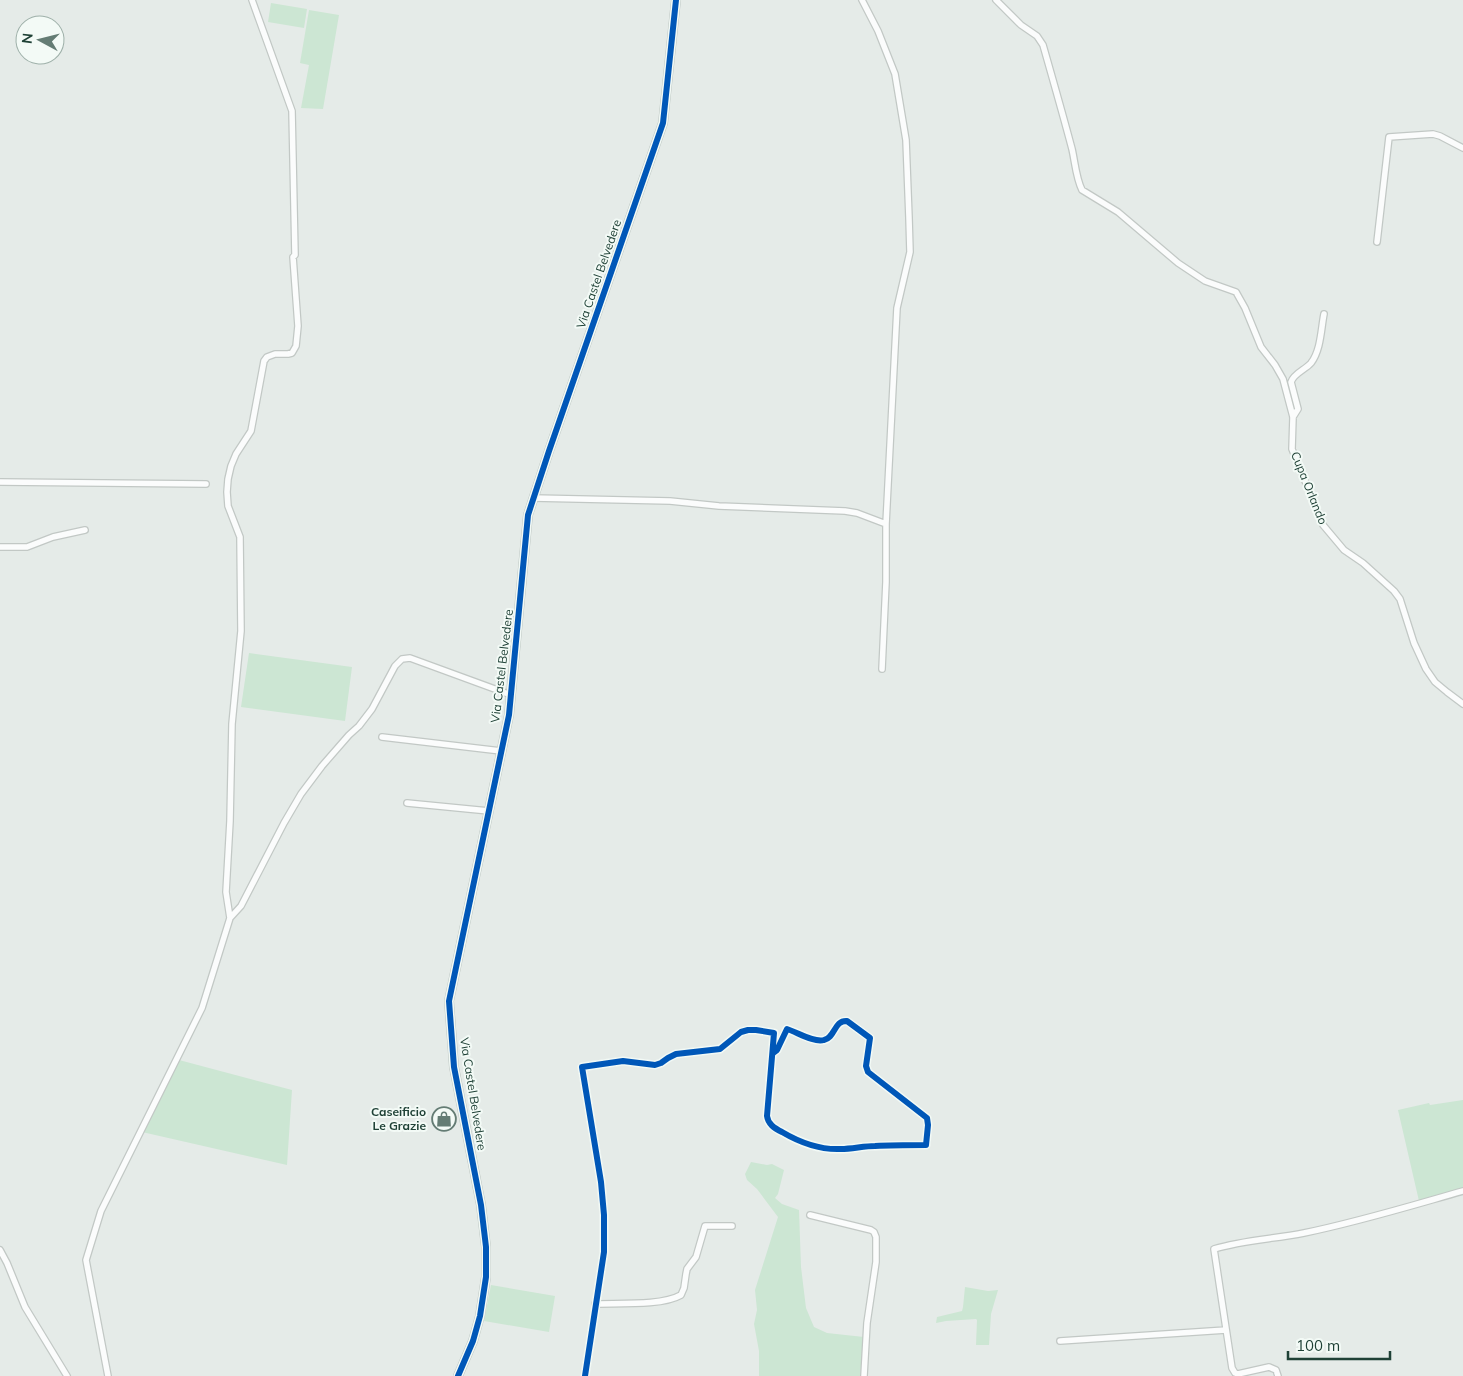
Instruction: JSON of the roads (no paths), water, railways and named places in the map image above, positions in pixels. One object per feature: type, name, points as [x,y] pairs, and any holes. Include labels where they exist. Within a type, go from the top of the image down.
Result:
[{"type":"street","points":[[230,918],[226,892],[230,820],[230,756],[241,612],[240,537],[228,506],[228,479],[236,454],[251,431],[264,360],[275,354],[292,353],[296,346],[298,326],[293,257],[295,255],[292,111],[252,0]]},
{"type":"street","name":"Via Castel Belvedere","points":[[458,1376],[473,1341],[480,1316],[486,1277],[486,1247],[481,1205],[454,1067],[449,1001],[509,715],[528,514],[664,123],[676,0]]},
{"type":"street","points":[[862,0],[878,31],[894,74],[906,140],[910,252],[897,308],[886,524],[886,582],[882,668]]},
{"type":"street","name":"Cupa Orlando","points":[[996,0],[1021,25],[1038,36],[1044,45],[1075,162],[1079,185],[1082,190],[1118,212],[1178,263],[1205,281],[1236,292],[1245,308],[1261,347],[1280,372],[1293,416],[1292,449],[1323,525],[1344,550],[1363,563],[1394,590],[1400,599],[1414,643],[1426,669],[1435,682],[1463,704]]},
{"type":"street","points":[[1377,242],[1389,137],[1433,134],[1463,148]]},
{"type":"street","points":[[1293,416],[1298,409],[1291,382],[1292,377],[1310,364],[1315,356],[1324,314]]},
{"type":"street","points":[[0,482],[206,484]]},
{"type":"street","points":[[533,498],[670,501],[719,506],[845,511],[886,524]]},
{"type":"street","points":[[0,547],[27,547],[53,537],[85,530]]},
{"type":"street","points":[[108,1376],[86,1260],[101,1211],[202,1008],[230,918],[241,906],[301,794],[322,766],[372,709],[395,666],[402,658],[410,658],[511,695]]},
{"type":"street","points":[[382,737],[501,751]]},
{"type":"street","points":[[407,803],[489,811]]},
{"type":"street","points":[[585,1376],[604,1252],[604,1215],[601,1182],[582,1067],[622,1061],[655,1065],[676,1054],[720,1049],[741,1032],[748,1030],[774,1033],[768,1120],[776,1129],[810,1145],[827,1149],[926,1145],[927,1118],[868,1072],[866,1066],[870,1038],[847,1021],[839,1023],[831,1036],[822,1041],[786,1029],[777,1050],[773,1053]]},
{"type":"street","points":[[1278,1376],[1276,1370],[1269,1367],[1243,1374],[1238,1374],[1232,1368],[1214,1249],[1339,1226],[1463,1191]]},
{"type":"street","points":[[810,1214],[871,1230],[876,1237],[875,1273],[867,1323],[864,1376]]},
{"type":"street","points":[[595,1304],[674,1300],[682,1295],[687,1269],[696,1257],[705,1226],[732,1226]]},
{"type":"street","points":[[0,1250],[25,1307],[67,1376]]},
{"type":"street","points":[[1060,1341],[1226,1330]]},
{"type":"place","name":"Caseificio Le Grazie","points":[[444,1119]]}]
